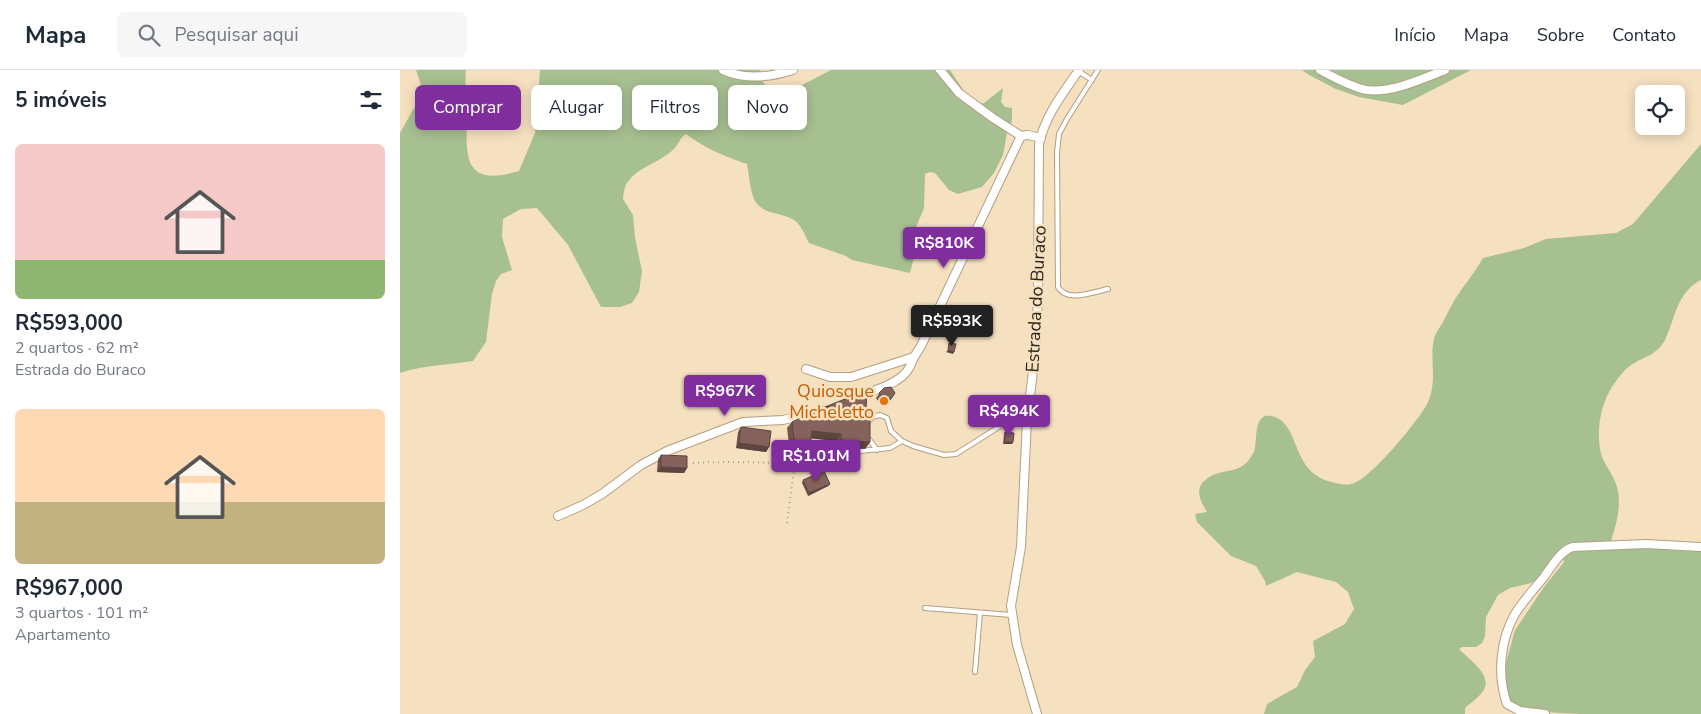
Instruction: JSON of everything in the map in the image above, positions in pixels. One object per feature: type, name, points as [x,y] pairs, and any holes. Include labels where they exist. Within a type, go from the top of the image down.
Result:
[{"type":"street","points":[[722,70],[729,73],[753,76],[771,76],[793,70]]},
{"type":"street","points":[[940,70],[959,94],[993,118],[1021,136],[1028,135],[1040,138]]},
{"type":"street","points":[[1320,70],[1365,90],[1385,90],[1409,84],[1445,70]]},
{"type":"street","name":"Estrada do Buraco","points":[[1037,714],[1017,645],[1011,616],[1011,606],[1021,547],[1027,420],[1036,355],[1040,138],[1050,113],[1078,71]]},
{"type":"street","points":[[849,399],[880,388],[898,379],[909,369],[1021,136]]},
{"type":"street","points":[[806,369],[830,377],[841,378],[879,369],[914,357]]},
{"type":"street","points":[[558,516],[602,494],[645,462],[667,450],[744,422],[783,420],[818,411]]},
{"type":"street","points":[[1545,714],[1519,713],[1507,704],[1500,673],[1505,641],[1515,614],[1565,551],[1573,546],[1646,544],[1701,547]]},
{"type":"lane","points":[[1098,70],[1059,134],[1057,152],[1058,287],[1061,293],[1070,296],[1108,290]]},
{"type":"lane","points":[[1078,71],[1092,80]]},
{"type":"lane","points":[[867,429],[867,423],[872,417],[880,415],[887,418],[891,431],[902,441],[944,455],[956,454],[1012,420],[1027,420]]},
{"type":"lane","points":[[867,434],[868,440],[878,450]]},
{"type":"lane","points":[[840,454],[890,448],[902,441]]},
{"type":"lane","points":[[925,608],[1011,616]]},
{"type":"lane","points":[[975,672],[980,613]]},
{"type":"path","points":[[693,463],[717,461],[795,463],[840,454]]},
{"type":"path","points":[[787,523],[795,463]]},
{"type":"green space","points":[[416,70],[466,70],[465,85],[421,85]]},
{"type":"green space","points":[[540,70],[760,70],[759,75],[765,85],[728,85],[728,130],[807,130],[807,85],[802,85],[831,70],[950,70],[964,91],[967,106],[984,103],[1003,88],[1001,102],[1005,107],[1012,108],[1012,121],[1007,133],[1003,155],[994,173],[982,187],[958,194],[949,190],[935,173],[925,174],[924,208],[914,232],[915,253],[910,273],[852,260],[846,256],[809,243],[801,227],[794,220],[766,211],[757,204],[752,191],[747,164],[715,152],[686,134],[674,149],[640,170],[629,180],[625,187],[623,199],[633,215],[635,238],[642,271],[639,292],[632,303],[620,307],[601,307],[568,245],[537,208],[521,209],[503,219],[502,237],[512,270],[501,274],[496,281],[492,294],[486,342],[473,361],[427,367],[400,373],[400,133],[415,106],[415,130],[467,130],[468,155],[471,164],[477,171],[487,175],[500,175],[519,171],[535,130],[622,130],[622,85],[539,85]]},
{"type":"green space","points":[[1302,70],[1471,70],[1403,105],[1359,97],[1336,89]]},
{"type":"green space","points":[[1701,144],[1701,280],[1686,292],[1661,346],[1652,354],[1626,369],[1614,384],[1602,409],[1599,425],[1599,442],[1602,457],[1615,481],[1619,499],[1616,522],[1610,544],[1680,551],[1701,550],[1701,714],[1579,714],[1525,711],[1514,704],[1506,695],[1504,670],[1515,630],[1544,587],[1564,562],[1563,559],[1535,582],[1510,588],[1498,595],[1486,617],[1485,636],[1482,643],[1476,647],[1462,647],[1459,649],[1483,673],[1485,679],[1483,691],[1465,708],[1465,714],[1264,714],[1267,704],[1297,687],[1305,670],[1315,657],[1313,641],[1345,624],[1354,609],[1348,592],[1336,582],[1297,572],[1266,586],[1256,566],[1231,556],[1197,522],[1195,514],[1207,512],[1199,492],[1202,483],[1217,473],[1236,469],[1248,461],[1254,452],[1259,421],[1263,417],[1268,416],[1275,417],[1283,422],[1289,430],[1303,460],[1309,469],[1319,477],[1346,485],[1362,478],[1372,471],[1393,449],[1427,404],[1433,382],[1432,351],[1435,337],[1457,296],[1483,258],[1524,248],[1546,239],[1616,233],[1633,224]]},
{"type":"building","points":[[949,343],[956,344],[954,352],[948,350]]},
{"type":"building","points":[[891,387],[895,393],[891,399],[884,401],[879,393],[884,388]]},
{"type":"building","points":[[860,393],[867,395],[866,408],[825,407]]},
{"type":"building","points":[[822,407],[870,410],[870,442],[841,440],[841,434],[812,431],[810,447],[795,446],[792,422]]},
{"type":"building","points":[[741,427],[771,431],[769,447],[739,443]]},
{"type":"building","points":[[1005,432],[1014,433],[1013,442],[1005,442]]},
{"type":"building","points":[[661,455],[687,456],[687,468],[661,467]]},
{"type":"building","points":[[824,471],[830,484],[809,493],[803,480]]},
{"type":"place","name":"Quiosque Micheletto","points":[[884,401]]}]
